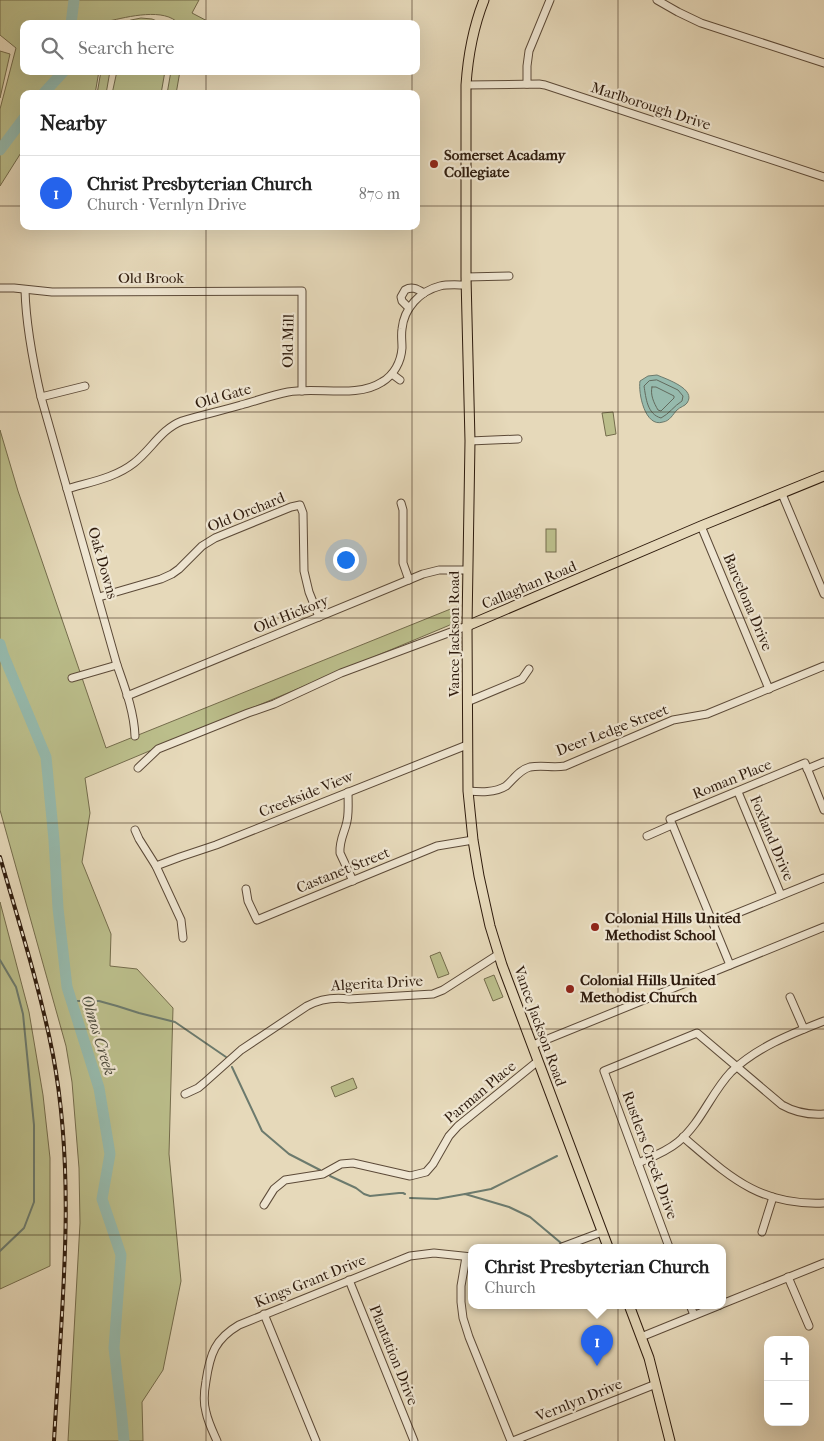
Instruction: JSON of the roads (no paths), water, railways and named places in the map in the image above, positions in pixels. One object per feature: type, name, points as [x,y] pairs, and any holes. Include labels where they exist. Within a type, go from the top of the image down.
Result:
[{"type":"main road","name":"Vance Jackson Road","points":[[484,0],[472,36],[466,85],[466,281],[470,441],[467,626],[468,791],[473,840],[488,919],[532,1046],[607,1244]]},
{"type":"main road","name":"Callaghan Road","points":[[467,626],[824,476]]},
{"type":"main road","points":[[630,1309],[656,1384],[670,1441]]},
{"type":"street","points":[[527,84],[529,51],[550,0]]},
{"type":"street","points":[[658,0],[696,20],[824,63]]},
{"type":"street","name":"Marlborough Drive","points":[[466,85],[545,85],[824,177]]},
{"type":"street","points":[[400,380],[392,374],[402,349],[404,320],[413,303],[424,293],[439,286],[508,276]]},
{"type":"street","name":"Old Brook","points":[[0,288],[52,292],[302,291]]},
{"type":"street","points":[[409,308],[402,301],[403,292],[408,288],[412,288],[424,293]]},
{"type":"street","name":"Oak Downs","points":[[25,290],[28,334],[41,398],[117,665],[128,696],[135,736]]},
{"type":"street","name":"Old Mill","points":[[302,291],[302,391]]},
{"type":"street","name":"Old Gate","points":[[67,489],[106,478],[125,470],[139,459],[162,434],[180,422],[289,392],[363,390],[371,388],[392,374]]},
{"type":"street","points":[[41,398],[85,386]]},
{"type":"street","points":[[470,441],[518,439]]},
{"type":"street","points":[[782,494],[824,594]]},
{"type":"street","points":[[401,503],[403,510],[403,563],[409,580]]},
{"type":"street","name":"Old Orchard","points":[[98,597],[172,574],[202,546],[215,538],[300,505],[303,513],[305,576],[309,592],[320,617]]},
{"type":"street","name":"Barcelona Drive","points":[[702,526],[769,689]]},
{"type":"street","name":"Old Hickory","points":[[128,696],[409,580],[439,570],[468,570]]},
{"type":"street","name":"Callaghan Road","points":[[138,768],[158,749],[274,704],[340,673],[467,626]]},
{"type":"street","points":[[72,678],[117,665]]},
{"type":"street","name":"Deer Ledge Street","points":[[468,791],[484,792],[497,790],[506,786],[519,772],[531,767],[566,766],[673,720],[707,714],[824,666]]},
{"type":"street","points":[[467,702],[522,679],[529,669]]},
{"type":"street","name":"Creekside View","points":[[156,866],[216,846],[467,745]]},
{"type":"street","name":"Roman Place","points":[[647,836],[671,822],[738,792],[806,766],[824,762]]},
{"type":"street","points":[[806,766],[824,810]]},
{"type":"street","points":[[348,792],[347,821],[340,853],[353,881]]},
{"type":"street","name":"Foxland Drive","points":[[738,792],[781,895]]},
{"type":"street","points":[[671,822],[730,965]]},
{"type":"street","points":[[135,830],[156,866],[181,920],[183,938]]},
{"type":"street","name":"Castanet Street","points":[[246,889],[248,901],[257,920],[437,846],[473,840]]},
{"type":"street","points":[[713,923],[824,878]]},
{"type":"street","points":[[532,1046],[824,927]]},
{"type":"street","name":"Algerita Drive","points":[[185,1094],[198,1088],[251,1042],[316,1001],[338,998],[433,994],[443,990],[499,954]]},
{"type":"street","points":[[790,997],[804,1029]]},
{"type":"street","points":[[638,1163],[661,1154],[683,1138],[723,1082],[737,1067],[760,1050],[778,1040],[824,1021]]},
{"type":"street","name":"Rustlers Creek Drive","points":[[668,1244],[604,1071],[697,1033],[737,1067]]},
{"type":"street","name":"Parman Place","points":[[264,1205],[274,1189],[286,1180],[324,1174],[341,1164],[353,1163],[410,1176],[426,1172],[433,1164],[449,1136],[458,1126],[538,1061]]},
{"type":"street","points":[[737,1067],[788,1108],[806,1114],[824,1114]]},
{"type":"street","points":[[683,1138],[729,1176],[751,1189],[772,1197],[802,1203],[824,1203]]},
{"type":"street","points":[[762,1232],[772,1197]]},
{"type":"street","points":[[570,1244],[602,1232]]},
{"type":"street","name":"Kings Grant Drive","points":[[217,1441],[206,1411],[204,1394],[209,1359],[217,1343],[229,1331],[239,1324],[403,1258],[418,1254],[434,1253],[468,1257]]},
{"type":"street","points":[[468,1261],[461,1286],[464,1318],[469,1337],[512,1441]]},
{"type":"street","points":[[726,1302],[824,1263]]},
{"type":"street","points":[[788,1277],[809,1326]]},
{"type":"street","name":"Plantation Drive","points":[[349,1280],[414,1441]]},
{"type":"street","points":[[692,1309],[694,1315]]},
{"type":"street","points":[[641,1337],[709,1309]]},
{"type":"street","points":[[264,1314],[316,1441]]},
{"type":"street","name":"Vernlyn Drive","points":[[512,1441],[656,1384]]},
{"type":"water","points":[[657,375],[679,385],[688,393],[689,398],[686,404],[668,420],[663,422],[652,420],[647,415],[640,393],[640,381],[648,376]]},
{"type":"waterway","name":"Olmos Creek","points":[[72,20],[74,0]]},
{"type":"waterway","name":"Olmos Creek","points":[[47,90],[60,75]]},
{"type":"waterway","name":"Olmos Creek","points":[[0,150],[20,123]]},
{"type":"waterway","name":"Olmos Creek","points":[[0,644],[46,757],[58,908],[67,987],[99,1088],[110,1154],[102,1199],[121,1255],[114,1348],[124,1441]]},
{"type":"waterway","points":[[0,960],[16,987],[23,1014],[34,1125],[34,1202],[24,1228],[0,1251]]},
{"type":"waterway","points":[[72,1001],[99,1001],[175,1022],[226,1057]]},
{"type":"waterway","points":[[232,1067],[262,1131],[289,1154],[320,1170]]},
{"type":"waterway","points":[[465,1194],[491,1189],[557,1156]]},
{"type":"waterway","points":[[330,1176],[370,1196],[405,1194]]},
{"type":"waterway","points":[[410,1198],[437,1199],[465,1194],[509,1207],[530,1217],[561,1243]]},
{"type":"railway","points":[[0,857],[42,1005],[53,1055],[60,1103],[66,1200],[63,1296],[54,1441]]},
{"type":"place","name":"Somerset Acadamy Collegiate","points":[[434,164]]},
{"type":"place","name":"Colonial Hills United Methodist School","points":[[595,927]]},
{"type":"place","name":"Colonial Hills United Methodist Church","points":[[570,989]]},
{"type":"place","name":"Christ Presbyterian Church","points":[[597,1366]]}]
